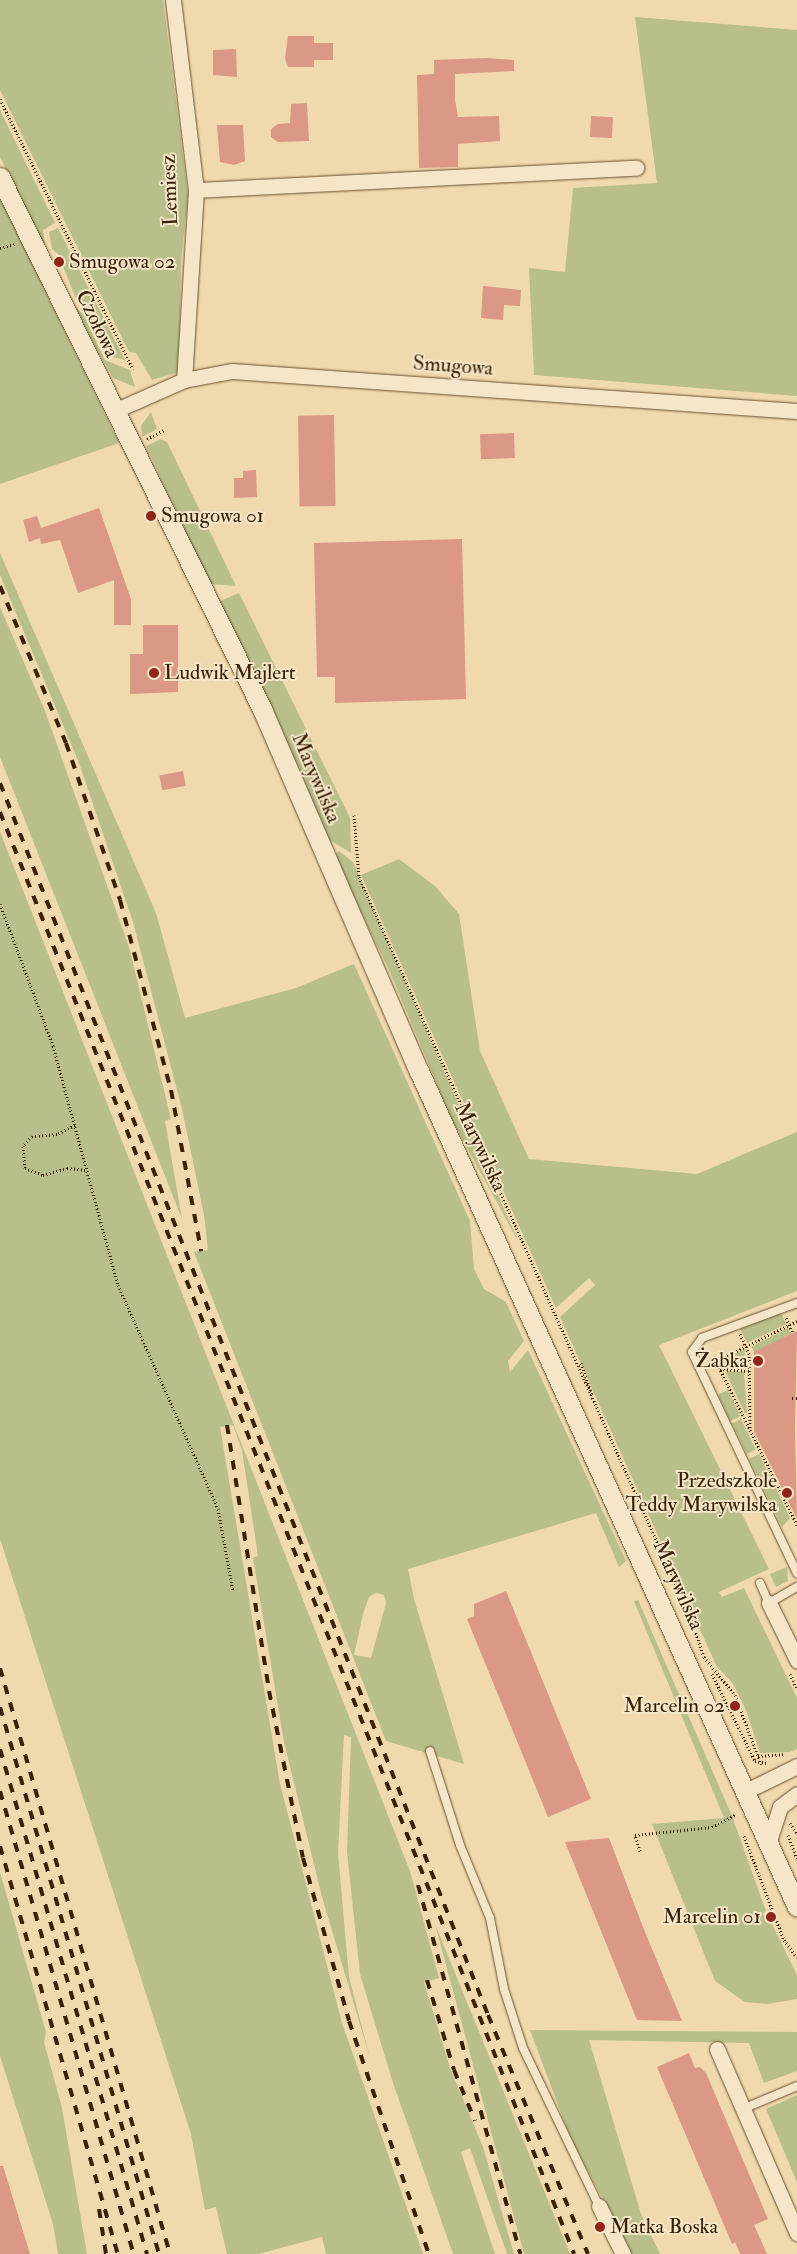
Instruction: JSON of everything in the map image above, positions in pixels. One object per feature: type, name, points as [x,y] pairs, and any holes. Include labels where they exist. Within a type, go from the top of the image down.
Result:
[{"type":"street","name":"Lemiesz","points":[[173,0],[196,190],[184,380]]},
{"type":"street","points":[[196,190],[636,168]]},
{"type":"street","name":"Czołowa","points":[[0,177],[114,411]]},
{"type":"street","name":"Smugowa","points":[[114,411],[184,380],[232,371],[797,411]]},
{"type":"street","name":"Marywilska","points":[[114,411],[262,709],[415,1062],[563,1384],[797,1908]]},
{"type":"street","points":[[770,1603],[797,1660]]},
{"type":"street","points":[[744,1792],[796,1760]]},
{"type":"street","points":[[768,1844],[780,1807],[797,1794]]},
{"type":"street","points":[[717,2049],[745,2108],[797,2233]]},
{"type":"street","points":[[599,2206],[623,2254]]},
{"type":"lane","points":[[797,1303],[695,1344],[694,1361],[797,1573]]},
{"type":"lane","points":[[789,1557],[797,1553]]},
{"type":"lane","points":[[760,1583],[770,1603],[797,1587]]},
{"type":"lane","points":[[430,1751],[460,1845],[490,1918],[504,1989],[523,2048],[599,2206]]},
{"type":"lane","points":[[745,2108],[797,2086]]},
{"type":"path","points":[[0,99],[133,369]]},
{"type":"path","points":[[354,815],[359,876],[541,1287],[689,1613],[704,1658],[750,1751]]},
{"type":"path","points":[[0,904],[53,1046],[118,1284],[218,1509],[233,1591]]},
{"type":"path","points":[[75,1125],[57,1134],[32,1136],[23,1146],[25,1168],[43,1175],[67,1168],[86,1170]]},
{"type":"path","points":[[797,1321],[718,1359],[719,1369],[797,1525]]},
{"type":"path","points":[[736,1326],[746,1346],[749,1371],[750,1431]]},
{"type":"path","points":[[581,1363],[593,1390],[591,1396]]},
{"type":"path","points":[[719,1369],[749,1371]]},
{"type":"path","points":[[792,1398],[797,1398]]},
{"type":"path","points":[[678,1642],[690,1644],[735,1695],[761,1763]]},
{"type":"path","points":[[758,1756],[796,1760]]},
{"type":"path","points":[[640,1851],[635,1835],[712,1827],[736,1814]]},
{"type":"green space","points":[[0,0],[163,0],[188,195],[181,262],[179,372],[152,380],[136,353],[129,352],[0,90]]},
{"type":"green space","points":[[635,17],[797,30],[797,396],[534,375],[529,268],[565,272],[573,188],[657,183]]},
{"type":"green space","points":[[0,110],[55,223],[43,230],[46,252],[0,157]]},
{"type":"green space","points":[[0,199],[119,443],[0,484]]},
{"type":"green space","points":[[58,228],[125,360],[109,356],[89,312],[76,299],[58,254],[52,249],[49,232]]},
{"type":"green space","points":[[70,301],[83,314],[105,360],[130,370],[135,387],[113,378]]},
{"type":"green space","points":[[151,412],[157,429],[142,437],[141,426]]},
{"type":"green space","points":[[161,439],[167,442],[236,586],[211,584],[205,575],[146,446]]},
{"type":"green space","points":[[0,553],[156,913],[185,1018],[296,988],[354,964],[470,1221],[474,1269],[484,1289],[506,1302],[524,1341],[508,1361],[510,1372],[528,1350],[626,1561],[619,1567],[596,1513],[408,1569],[414,1599],[464,1764],[386,1741],[194,1252],[208,1250],[204,1215],[182,1109],[133,922],[79,763],[0,575]],"holes":[[[376,1593],[384,1595],[386,1603],[371,1658],[354,1655],[363,1614],[369,1597]]]},
{"type":"green space","points":[[239,593],[350,818],[351,853],[325,837],[218,602]]},
{"type":"green space","points":[[0,607],[45,711],[129,947],[171,1119],[165,1121],[182,1219],[0,757]]},
{"type":"green space","points":[[0,832],[410,1871],[439,1978],[424,1982],[450,2068],[483,2147],[514,2254],[507,2254],[470,2148],[461,2152],[495,2254],[453,2254],[393,2083],[360,1974],[347,1852],[351,1737],[344,1735],[338,1853],[349,1977],[370,2058],[322,1897],[284,1742],[253,1558],[258,1556],[242,1450],[233,1425],[220,1427],[280,1784],[342,2023],[423,2254],[326,2254],[322,2237],[258,2254],[227,2254],[216,2207],[205,2210],[191,2134],[0,1539]]},
{"type":"green space","points":[[339,851],[353,862],[518,1241],[453,1122],[390,972],[334,857]]},
{"type":"green space","points":[[399,859],[435,886],[459,914],[480,1051],[529,1159],[697,1174],[797,1132],[797,1291],[659,1345],[769,1569],[719,1592],[722,1597],[744,1588],[797,1698],[797,1749],[790,1752],[760,1753],[746,1710],[733,1684],[716,1665],[560,1317],[595,1285],[589,1278],[556,1308],[361,875]]},
{"type":"green space","points":[[781,1313],[786,1324],[747,1343],[740,1329]]},
{"type":"green space","points":[[788,1328],[791,1334],[755,1353],[751,1347]]},
{"type":"green space","points":[[745,1349],[744,1369],[723,1367],[720,1360]]},
{"type":"green space","points":[[725,1371],[744,1372],[747,1413],[745,1413]]},
{"type":"green space","points":[[728,1390],[740,1416],[730,1421],[718,1395]]},
{"type":"green space","points":[[741,1419],[756,1450],[747,1454],[732,1423]]},
{"type":"green space","points":[[759,1454],[770,1476],[760,1481],[749,1459]]},
{"type":"green space","points":[[772,1480],[790,1518],[782,1527],[762,1486]]},
{"type":"green space","points":[[787,1567],[788,1581],[776,1587],[770,1574]]},
{"type":"green space","points":[[638,1600],[732,1816],[766,1911],[763,1913],[768,1923],[771,1922],[797,1975],[797,1999],[767,2004],[745,2002],[715,1981],[652,1824],[724,1818],[634,1601]]},
{"type":"green space","points":[[0,1872],[46,2032],[44,2042],[62,2108],[87,2254],[58,2254],[53,2224],[0,2056]]},
{"type":"green space","points":[[435,1924],[570,2254],[524,2254]]},
{"type":"green space","points":[[530,2030],[797,2032],[797,2071],[764,2083],[749,2043],[589,2040],[641,2214],[660,2254],[632,2254],[570,2137]]},
{"type":"green space","points":[[797,2095],[797,2182],[766,2109]]},
{"type":"building","points":[[288,36],[314,36],[314,43],[333,43],[333,60],[314,60],[314,67],[288,67],[285,58]]},
{"type":"building","points":[[236,49],[237,77],[213,75],[213,50]]},
{"type":"building","points":[[486,58],[514,60],[514,71],[455,74],[455,100],[458,117],[499,116],[500,141],[458,144],[458,167],[419,168],[417,75],[434,74],[434,60]]},
{"type":"building","points":[[307,103],[309,141],[278,142],[271,137],[271,129],[278,124],[290,123],[291,104]]},
{"type":"building","points":[[591,116],[613,117],[612,138],[590,137]]},
{"type":"building","points":[[217,125],[243,125],[245,161],[234,165],[220,162]]},
{"type":"building","points":[[483,286],[521,290],[520,306],[504,305],[503,320],[481,318]]},
{"type":"building","points":[[334,415],[336,506],[300,507],[298,416]]},
{"type":"building","points":[[514,433],[515,458],[481,459],[480,434]]},
{"type":"building","points":[[256,470],[257,497],[234,498],[234,478],[243,478],[243,471]]},
{"type":"building","points":[[99,508],[131,599],[131,625],[114,625],[114,580],[78,593],[60,540],[41,544],[40,538],[29,542],[23,520],[37,516],[41,528]]},
{"type":"building","points":[[462,539],[466,699],[335,703],[335,677],[317,677],[314,543]]},
{"type":"building","name":"Ludwik Majlert","points":[[143,625],[178,625],[178,692],[130,694],[130,654],[143,654]]},
{"type":"building","points":[[183,771],[186,786],[162,790],[159,776]]},
{"type":"building","points":[[797,1331],[795,1429],[797,1519],[754,1431],[754,1352]]},
{"type":"building","points":[[506,1591],[591,1799],[548,1817],[467,1619],[474,1616],[474,1604]]},
{"type":"building","points":[[609,1838],[682,2021],[637,2020],[565,1842]]},
{"type":"building","points":[[689,2053],[695,2068],[700,2067],[706,2073],[768,2219],[754,2225],[767,2254],[740,2254],[735,2242],[732,2244],[657,2067]]},
{"type":"building","points":[[0,2166],[3,2166],[30,2254],[0,2254]]},
{"type":"railway","points":[[0,586],[66,743],[120,900],[171,1090],[201,1251]]},
{"type":"railway","points":[[0,783],[488,2015],[588,2254]]},
{"type":"railway","points":[[0,812],[574,2254]]},
{"type":"railway","points":[[227,1425],[269,1691],[303,1858],[349,2021],[429,2254]]},
{"type":"railway","points":[[0,1668],[170,2254]]},
{"type":"railway","points":[[0,1707],[159,2254]]},
{"type":"railway","points":[[0,1749],[147,2254]]},
{"type":"railway","points":[[0,1791],[134,2254]]},
{"type":"railway","points":[[0,1846],[118,2254]]},
{"type":"railway","points":[[418,1885],[520,2254]]},
{"type":"railway","points":[[427,1980],[454,2070],[475,2121]]},
{"type":"railway","points":[[99,2209],[106,2254]]},
{"type":"place","name":"Smugowa 02","points":[[59,262]]},
{"type":"place","name":"Smugowa 01","points":[[151,516]]},
{"type":"place","name":"Ludwik Majlert","points":[[154,673]]},
{"type":"place","name":"Żabka","points":[[758,1361]]},
{"type":"place","name":"Przedszkole Teddy Marywilska","points":[[787,1493]]},
{"type":"place","name":"Marcelin 02","points":[[735,1706]]},
{"type":"place","name":"Marcelin 01","points":[[771,1917]]},
{"type":"place","name":"Matka Boska","points":[[600,2227]]}]
